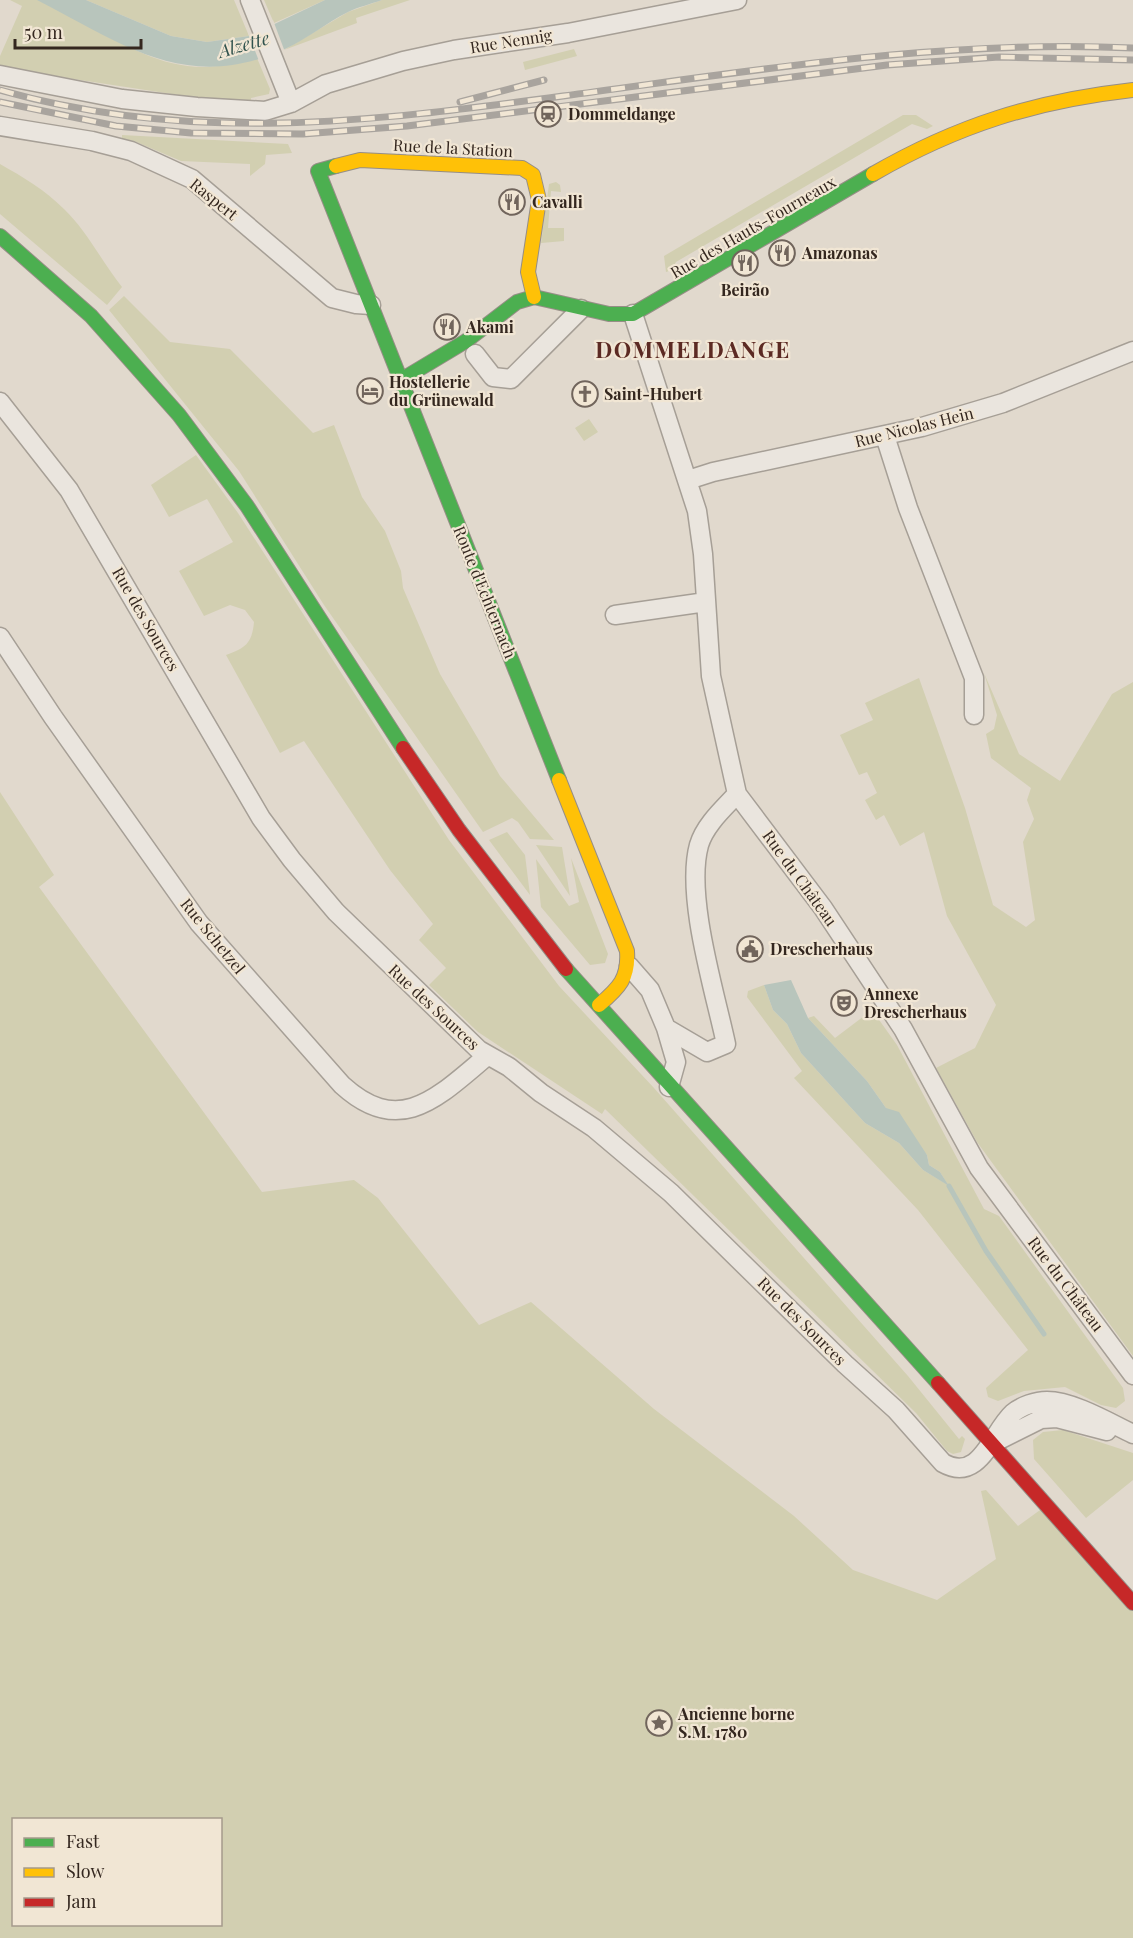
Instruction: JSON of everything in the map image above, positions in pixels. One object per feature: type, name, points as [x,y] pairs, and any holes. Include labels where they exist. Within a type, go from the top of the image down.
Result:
[{"type":"street","points":[[0,75],[122,99],[265,111],[288,95],[250,0]]},
{"type":"street","name":"Rue Nennig","points":[[288,95],[415,58],[568,33],[737,0]]},
{"type":"street","name":"Rue des Hauts-Fourneaux","points":[[633,314],[920,147],[962,129],[1007,114],[1102,93],[1133,90]]},
{"type":"street","name":"Raspert","points":[[0,126],[92,141],[131,151],[162,164],[192,179],[332,298],[371,305]]},
{"type":"street","name":"Rue de la Station","points":[[318,171],[360,160],[510,165],[522,168],[533,175],[538,187],[539,200],[528,272],[534,297]]},
{"type":"street","name":"Route d'Echternach","points":[[318,171],[627,951],[629,966]]},
{"type":"street","points":[[0,236],[91,316],[179,415],[247,506],[396,738],[459,830],[524,918],[669,1087],[993,1443],[1133,1603]]},
{"type":"street","points":[[401,380],[466,341],[502,311],[517,302],[534,297],[609,314],[633,314]]},
{"type":"street","points":[[475,354],[493,377],[510,379],[581,309]]},
{"type":"street","name":"Rue du Château","points":[[633,314],[687,480],[698,522],[711,676],[738,795],[823,908],[903,1029],[979,1168],[1133,1375]]},
{"type":"street","name":"Rue Nicolas Hein","points":[[687,480],[713,472],[885,436],[1003,403],[1133,351]]},
{"type":"street","name":"Rue des Sources","points":[[0,402],[69,490],[241,784],[292,860],[336,912],[487,1056],[509,1067],[541,1093],[594,1128],[671,1192],[896,1410],[943,1463],[951,1468],[972,1465],[993,1443]]},
{"type":"street","points":[[885,436],[908,508],[974,678],[974,715]]},
{"type":"street","points":[[615,615],[706,602]]},
{"type":"street","name":"Rue Schetzel","points":[[0,637],[53,717],[199,923],[342,1085],[359,1100],[379,1110],[402,1111],[414,1107],[425,1103],[487,1056]]},
{"type":"street","points":[[666,1028],[707,1052],[726,1044],[701,924],[697,875],[699,845],[713,820],[738,795]]},
{"type":"street","points":[[599,1005],[624,982],[629,966]]},
{"type":"street","points":[[629,966],[650,990],[666,1028],[676,1062],[669,1087]]},
{"type":"street","points":[[993,1443],[1041,1419],[1056,1418],[1133,1436]]},
{"type":"shaded area","points":[[10,0],[38,0],[124,45],[185,66],[207,67],[257,58],[270,89],[269,94],[251,98],[251,103],[198,98],[21,71],[0,65],[0,56],[22,6]]},
{"type":"shaded area","points":[[86,0],[234,0],[249,36],[207,42],[171,36]]},
{"type":"shaded area","points":[[264,0],[325,0],[274,23]]},
{"type":"shaded area","points":[[382,0],[410,0],[356,18],[357,23],[284,50],[348,12]]},
{"type":"shaded area","points":[[574,49],[577,56],[525,70],[523,62]]},
{"type":"shaded area","points":[[903,115],[916,115],[933,126],[927,129],[912,124],[676,262],[672,270],[666,272],[664,256]]},
{"type":"shaded area","points":[[122,135],[288,144],[292,153],[266,155],[265,164],[250,176],[250,164],[181,161],[134,141],[122,139]]},
{"type":"shaded area","points":[[0,164],[49,196],[80,227],[122,287],[107,305],[0,214]]},
{"type":"shaded area","points":[[556,182],[560,185],[561,192],[551,191],[548,228],[564,228],[564,241],[541,243],[549,184]]},
{"type":"shaded area","points":[[124,296],[170,342],[230,349],[313,433],[334,425],[362,497],[385,531],[401,571],[403,588],[440,674],[500,776],[554,840],[530,839],[518,822],[512,818],[483,832],[324,605],[239,471],[109,310]]},
{"type":"shaded area","points":[[589,419],[598,432],[584,441],[575,428]]},
{"type":"shaded area","points":[[196,455],[238,513],[449,840],[559,986],[654,1088],[908,1376],[959,1439],[962,1436],[965,1439],[961,1452],[953,1454],[947,1451],[916,1413],[605,1109],[602,1114],[478,1032],[429,985],[446,968],[419,940],[433,924],[390,870],[304,741],[280,753],[226,655],[246,644],[254,622],[245,610],[230,605],[204,616],[179,571],[233,542],[207,499],[169,517],[151,485]]},
{"type":"shaded area","points":[[984,673],[1019,754],[1060,781],[1112,694],[1133,682],[1133,1356],[977,1142],[936,1068],[975,1048],[996,1005],[947,916],[924,832],[900,846],[884,815],[876,820],[865,800],[877,793],[867,772],[859,775],[840,735],[873,720],[865,703],[919,678],[965,808],[993,905],[1026,927],[1035,920],[1023,842],[1034,819],[1027,800],[1031,788],[991,758],[986,734],[994,729],[997,715]]},
{"type":"shaded area","points":[[0,792],[54,875],[39,887],[262,1192],[354,1180],[378,1198],[479,1325],[531,1302],[654,1409],[794,1516],[853,1570],[937,1600],[996,1559],[981,1491],[986,1490],[1018,1526],[1047,1505],[1133,1603],[1133,1938],[0,1938]]},
{"type":"shaded area","points":[[507,832],[525,855],[530,895],[489,840]]},
{"type":"shaded area","points":[[536,845],[562,847],[570,896]]},
{"type":"shaded area","points":[[571,858],[608,954],[605,963],[590,965],[541,907],[536,859],[569,906],[579,902]]},
{"type":"shaded area","points":[[764,985],[773,1010],[787,1024],[801,1053],[865,1123],[899,1143],[923,1170],[948,1185],[940,1172],[929,1165],[927,1155],[886,1108],[867,1081],[808,1018],[814,1016],[835,1038],[872,1010],[897,1045],[984,1209],[999,1216],[1123,1388],[1125,1401],[1116,1408],[1101,1405],[1065,1387],[1024,1391],[998,1401],[988,1397],[986,1388],[1028,1350],[918,1210],[794,1078],[802,1071],[747,997],[748,991]]},
{"type":"shaded area","points":[[1063,1430],[1133,1453],[1133,1480],[1086,1518],[1034,1459],[1033,1440],[1043,1432]]},
{"type":"water","name":"Alzette","points":[[37,0],[86,0],[171,36],[207,42],[249,36],[325,0],[382,0],[348,12],[285,49],[249,62],[217,67],[186,65],[156,58],[98,33]]},
{"type":"water","points":[[791,980],[808,1018],[867,1081],[886,1108],[899,1112],[927,1155],[929,1165],[940,1172],[949,1186],[923,1170],[899,1143],[865,1123],[801,1053],[787,1024],[773,1010],[764,985]]},
{"type":"pier","points":[[273,20],[285,52],[259,61],[248,33]]},
{"type":"waterway","points":[[949,1186],[986,1251],[1044,1334]]},
{"type":"railway","points":[[0,90],[71,107],[141,117],[211,122],[281,123],[420,114],[847,59],[990,48],[1061,46],[1133,48]]},
{"type":"railway","points":[[0,102],[116,126],[191,133],[303,134],[407,126],[887,65],[999,57],[1133,60]]},
{"type":"railway","points":[[460,102],[544,80]]},
{"type":"traffic: fast","points":[[336,166],[318,171],[559,780]]},
{"type":"traffic: fast","points":[[401,380],[466,341],[517,302],[534,297],[609,314],[633,314],[873,174]]},
{"type":"traffic: fast","points":[[0,236],[91,316],[179,415],[247,506],[403,748]]},
{"type":"traffic: fast","points":[[566,969],[938,1383]]},
{"type":"traffic: slow","points":[[873,174],[936,142],[998,118],[1063,101],[1133,90]]},
{"type":"traffic: slow","points":[[336,166],[360,160],[522,168],[533,175],[539,200],[528,272],[534,297]]},
{"type":"traffic: slow","points":[[559,780],[627,951],[626,968],[621,982],[599,1005]]},
{"type":"traffic: jam","points":[[403,748],[459,830],[566,969]]},
{"type":"traffic: jam","points":[[938,1383],[1133,1603]]},
{"type":"place","name":"Dommeldange","points":[[548,114]]},
{"type":"place","name":"Cavalli","points":[[512,202]]},
{"type":"place","name":"Amazonas","points":[[782,253]]},
{"type":"place","name":"Beirão","points":[[745,263]]},
{"type":"place","name":"Akami","points":[[447,327]]},
{"type":"place","name":"Hostellerie du Grünewald","points":[[370,391]]},
{"type":"place","name":"Saint-Hubert","points":[[585,394]]},
{"type":"place","name":"Drescherhaus","points":[[750,949]]},
{"type":"place","name":"Annexe Drescherhaus","points":[[844,1003]]},
{"type":"place","name":"Ancienne borne S.M. 1780","points":[[659,1723]]},
{"type":"district","name":"DOMMELDANGE","points":[[693,350]]}]
